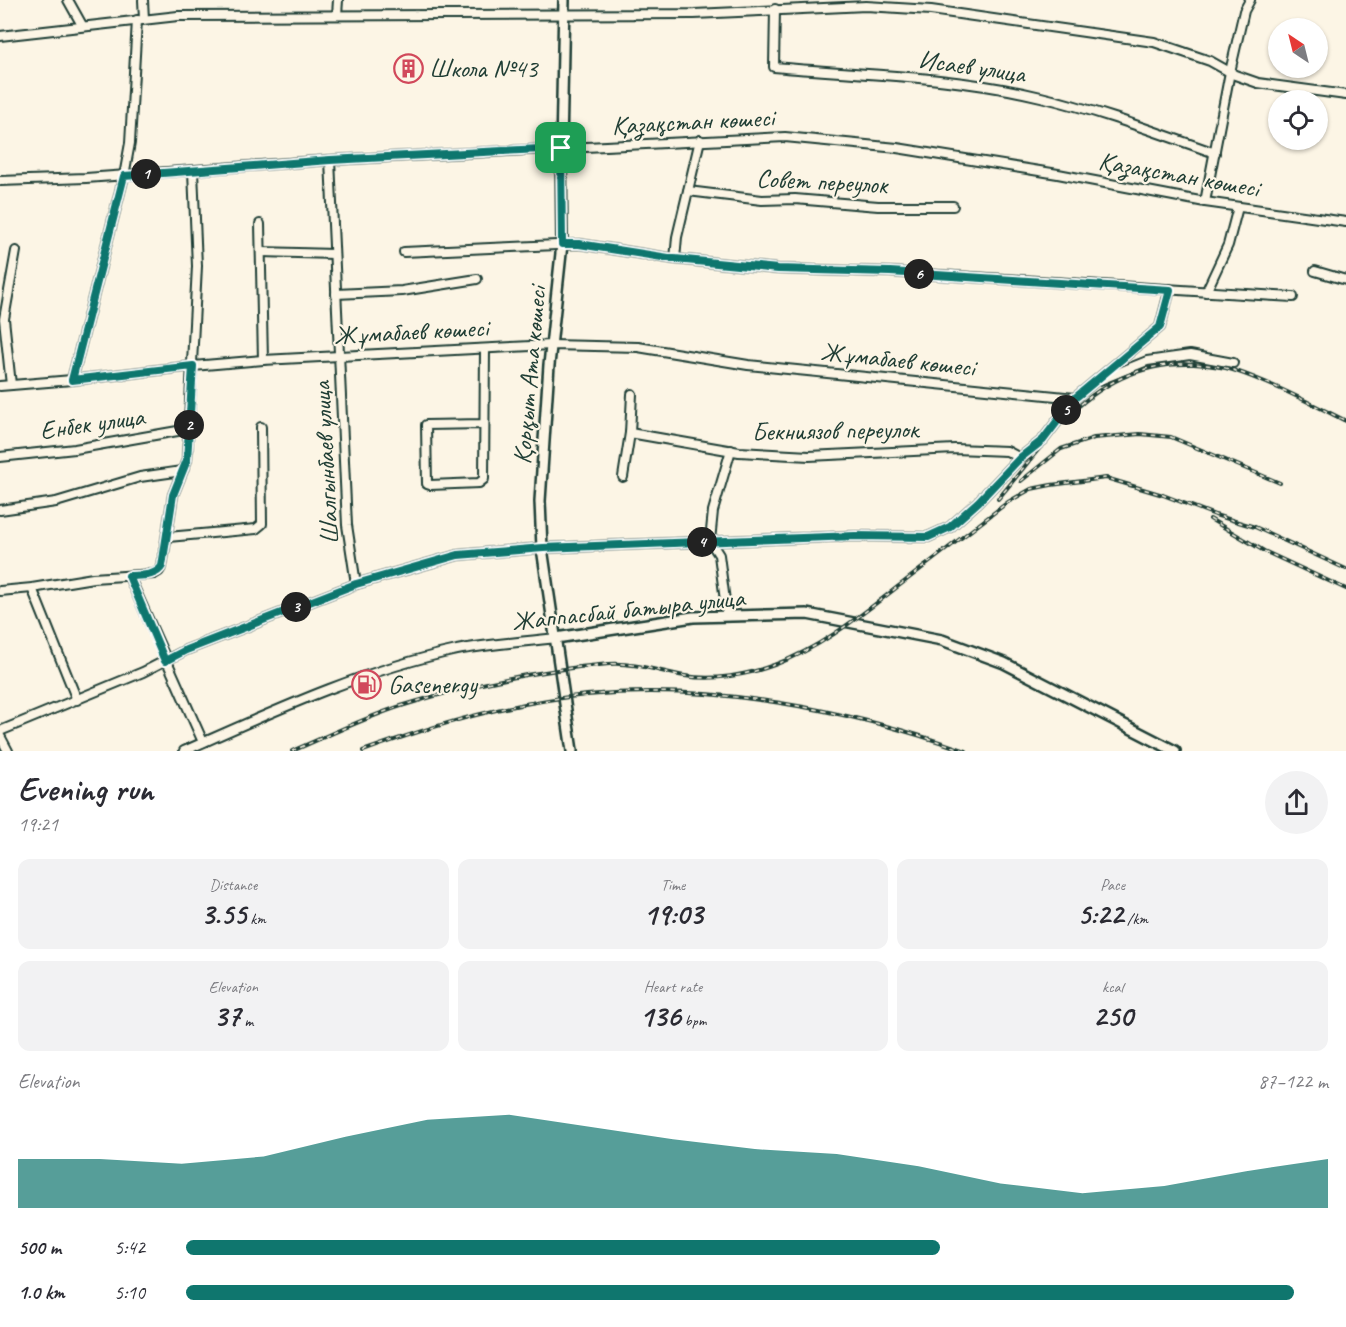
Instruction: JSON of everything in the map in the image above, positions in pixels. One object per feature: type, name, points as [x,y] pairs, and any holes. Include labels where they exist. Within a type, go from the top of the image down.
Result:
[{"type":"main road","name":"Қорқыт Ата көшесі","points":[[564,0],[562,244],[551,345],[540,501],[543,548],[572,751]]},
{"type":"main road","name":"Жаппасбай батыра улица","points":[[556,638],[693,617],[807,614],[942,640],[1004,663],[1175,751]]},
{"type":"street","points":[[68,0],[82,25]]},
{"type":"street","points":[[72,380],[124,176],[130,143],[143,0]]},
{"type":"street","points":[[337,15],[338,0]]},
{"type":"street","points":[[1205,202],[1230,72],[1244,11],[1250,0]]},
{"type":"street","points":[[0,36],[178,16],[694,14],[879,3],[1154,42],[1210,61],[1258,83],[1346,95]]},
{"type":"street","name":"Исаев улица","points":[[775,9],[774,67],[965,83],[1041,97],[1141,127],[1215,153]]},
{"type":"street","name":"Қазақстан көшесі","points":[[0,181],[124,176],[330,160],[785,137],[897,148],[1058,174],[1205,202],[1346,222]]},
{"type":"street","points":[[675,259],[677,237],[700,140]]},
{"type":"street","name":"Шалгынбаев улица","points":[[330,160],[347,525],[356,584]]},
{"type":"street","points":[[0,591],[93,578],[154,574],[162,566],[173,495],[187,460],[197,266],[193,171]]},
{"type":"street","name":"Совет переулок","points":[[688,191],[762,200],[795,199],[878,206],[953,206]]},
{"type":"street","points":[[1206,292],[1228,244],[1238,207]]},
{"type":"street","points":[[260,224],[263,360]]},
{"type":"street","points":[[404,252],[579,244],[675,259],[778,269],[914,274],[1293,297]]},
{"type":"street","points":[[11,385],[4,319],[16,251]]},
{"type":"street","points":[[261,252],[334,254]]},
{"type":"street","points":[[1315,271],[1346,280]]},
{"type":"street","points":[[336,294],[402,291],[477,279]]},
{"type":"street","points":[[8,751],[0,734],[186,650],[356,584],[458,555],[543,548],[855,536],[928,537],[950,527],[978,502],[1020,458],[1043,440],[1075,398],[1160,327],[1170,290]]},
{"type":"street","name":"Жұмабаев көшесі","points":[[0,386],[263,360],[551,345],[638,347],[748,365],[1075,398]]},
{"type":"street","points":[[484,424],[426,425],[427,484],[482,482],[484,479],[485,348]]},
{"type":"street","points":[[1093,383],[1147,361],[1190,355],[1233,363]]},
{"type":"street","points":[[623,477],[630,433],[632,394]]},
{"type":"street","points":[[168,537],[256,530],[260,527],[262,524],[261,428]]},
{"type":"street","name":"Енбек улица","points":[[0,457],[75,449],[189,429]]},
{"type":"street","name":"Бекниязов переулок","points":[[630,433],[731,450],[809,456],[955,449],[1007,451],[1020,458]]},
{"type":"street","points":[[727,616],[719,555],[710,542],[713,512],[731,450]]},
{"type":"street","points":[[0,510],[56,502],[140,477],[182,471]]},
{"type":"street","points":[[129,576],[202,742]]},
{"type":"street","points":[[32,588],[77,700]]},
{"type":"street","name":"Жаппасбай батыра улица","points":[[184,751],[284,706],[415,661],[480,646],[556,638]]},
{"type":"railway","points":[[998,499],[1063,421],[1091,396],[1122,378],[1155,367],[1193,364],[1233,370],[1305,400],[1346,421]]},
{"type":"railway","points":[[1021,481],[1061,449],[1094,438],[1140,434],[1171,437],[1280,483]]},
{"type":"railway","points":[[292,751],[401,706],[452,691],[530,674],[619,664],[707,678],[753,672],[774,665],[808,650],[840,630],[1008,502],[1031,489],[1051,485],[1106,478],[1255,527],[1346,569]]},
{"type":"railway","points":[[1210,519],[1264,551],[1346,589]]},
{"type":"railway","points":[[363,751],[418,732],[501,709],[558,698],[634,692],[731,696],[779,703],[875,723],[966,751]]},
{"type":"place","name":"Школа №43","points":[[408,68]]},
{"type":"place","name":"Gasenergy","points":[[367,684]]},
{"type":"route","points":[[561,148],[562,244],[579,244],[675,259],[778,269],[890,272],[1170,290],[1160,327],[1075,398],[1043,440],[1020,458],[978,502],[950,527],[928,537],[855,536],[543,548],[458,555],[356,584],[186,650],[165,661],[129,576],[154,574],[162,566],[173,495],[187,460],[193,366],[72,380],[124,176],[330,160],[561,148]]}]
